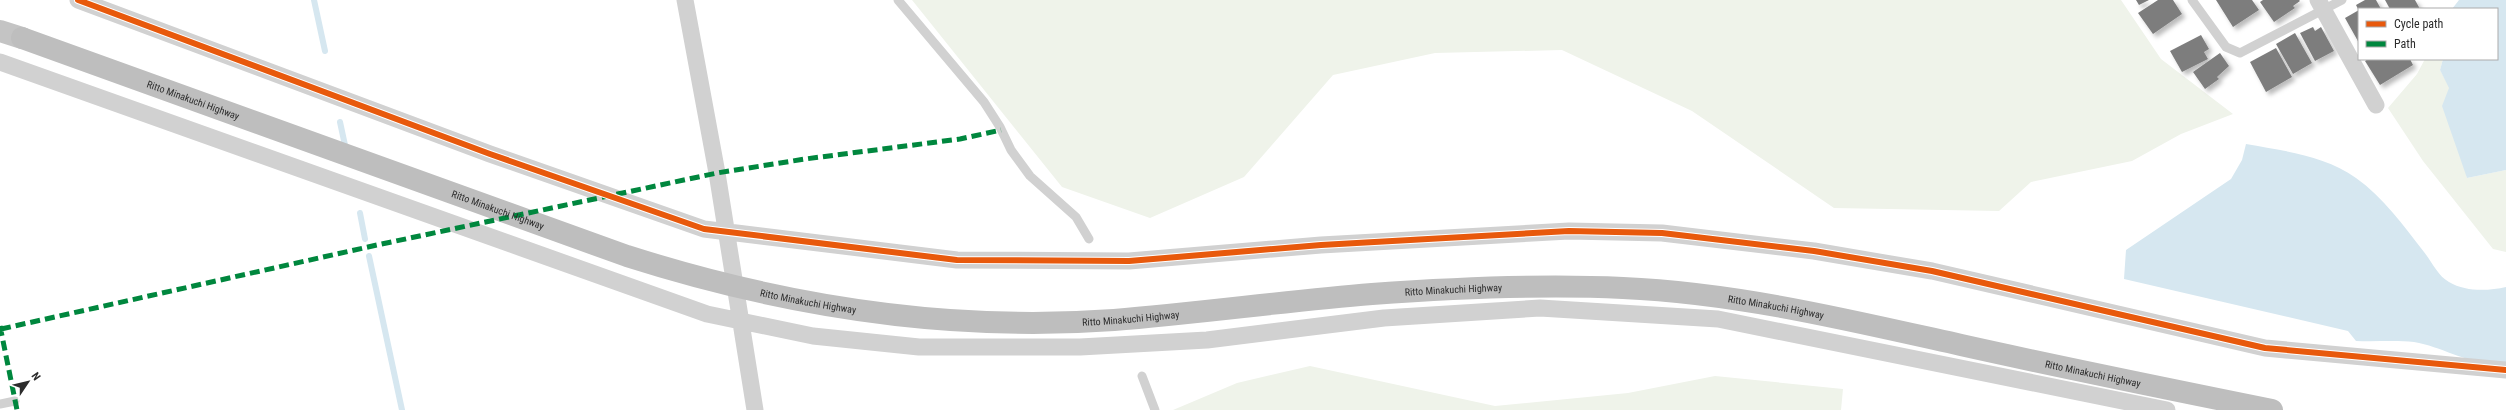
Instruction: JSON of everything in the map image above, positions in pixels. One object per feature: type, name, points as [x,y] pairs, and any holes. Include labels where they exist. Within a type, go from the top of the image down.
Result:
[{"type":"highway","name":"Ritto Minakuchi Highway","points":[[22,38],[627,256],[697,278],[800,302],[894,315],[959,320],[1111,320],[1373,294],[1518,287],[1625,288],[1738,299],[1844,319],[2272,410]]},
{"type":"main road","points":[[0,31],[22,38]]},
{"type":"street","points":[[78,0],[609,197],[704,229],[789,238],[957,260],[1129,262],[1321,245],[1569,231],[1662,233],[1814,251],[1932,271],[2265,348],[2506,370]]},
{"type":"street","points":[[685,0],[727,232],[755,410]]},
{"type":"street","points":[[2320,5],[2376,105]]},
{"type":"street","points":[[0,62],[700,312],[813,336],[919,347],[1080,347],[1207,340],[1384,318],[1540,308],[1718,319],[2167,410]]},
{"type":"lane","points":[[898,0],[984,102],[1000,127],[1011,150],[1030,176],[1076,217],[1089,238]]},
{"type":"lane","points":[[2192,0],[2226,47],[2240,53],[2320,5],[2342,0]]},
{"type":"lane","points":[[1142,376],[1155,410]]},
{"type":"lane","points":[[0,404],[15,401]]},
{"type":"shaded area","points":[[912,0],[2121,0],[2161,59],[2233,114],[2181,134],[2132,161],[2031,182],[1999,211],[1834,208],[1692,111],[1562,50],[1435,53],[1333,75],[1244,177],[1150,218],[1062,187]]},
{"type":"shaded area","points":[[2459,0],[2506,0],[2506,170],[2467,178],[2442,106],[2449,88],[2440,70],[2443,60],[2498,60],[2498,8],[2453,8]]},
{"type":"shaded area","points":[[2424,60],[2443,60],[2440,70],[2450,88],[2467,178],[2506,170],[2506,252],[2493,249],[2423,161],[2388,108],[2417,74]]},
{"type":"shaded area","points":[[2246,144],[2303,155],[2344,170],[2366,186],[2384,203],[2401,222],[2438,273],[2449,282],[2463,288],[2477,290],[2506,287],[2506,362],[2494,363],[2470,360],[2414,342],[2356,341],[2348,331],[2124,279],[2126,250],[2231,179],[2242,160]]},
{"type":"shaded area","points":[[1310,366],[1495,406],[1628,393],[1715,376],[1843,389],[1841,410],[1173,410],[1237,383]]},
{"type":"building","points":[[2136,0],[2149,0],[2139,5]]},
{"type":"building","points":[[2158,0],[2173,0],[2182,14],[2153,34],[2138,13]]},
{"type":"building","points":[[2216,0],[2252,0],[2259,10],[2233,27]]},
{"type":"building","points":[[2263,0],[2300,1],[2293,6],[2295,8],[2274,22],[2260,2]]},
{"type":"building","points":[[2365,0],[2376,0],[2380,8],[2358,9],[2356,5]]},
{"type":"building","points":[[2385,0],[2415,0],[2419,8],[2389,8]]},
{"type":"building","points":[[2358,11],[2358,41],[2345,18]]},
{"type":"building","points":[[2313,27],[2315,31],[2321,27],[2334,51],[2315,61],[2300,33]]},
{"type":"building","points":[[2295,33],[2312,63],[2293,74],[2276,44]]},
{"type":"building","points":[[2201,35],[2209,49],[2204,52],[2208,59],[2182,72],[2170,51]]},
{"type":"building","points":[[2276,48],[2292,77],[2266,92],[2250,62]]},
{"type":"building","points":[[2220,53],[2229,66],[2217,77],[2219,79],[2205,89],[2193,72]]},
{"type":"building","points":[[2410,60],[2413,65],[2380,85],[2365,61]]},
{"type":"waterway","points":[[314,0],[325,51]]},
{"type":"waterway","points":[[340,122],[346,150]]},
{"type":"waterway","points":[[360,213],[365,239]]},
{"type":"waterway","points":[[369,256],[402,410]]},
{"type":"marked path","points":[[1,329],[377,245],[717,173],[805,159],[960,139],[1001,130]]},
{"type":"marked path","points":[[0,326],[17,410]]},
{"type":"cycle path","points":[[78,0],[490,154],[704,229],[957,260],[1129,261],[1321,245],[1569,231],[1662,233],[1814,251],[1932,271],[2265,348],[2506,370]]}]
